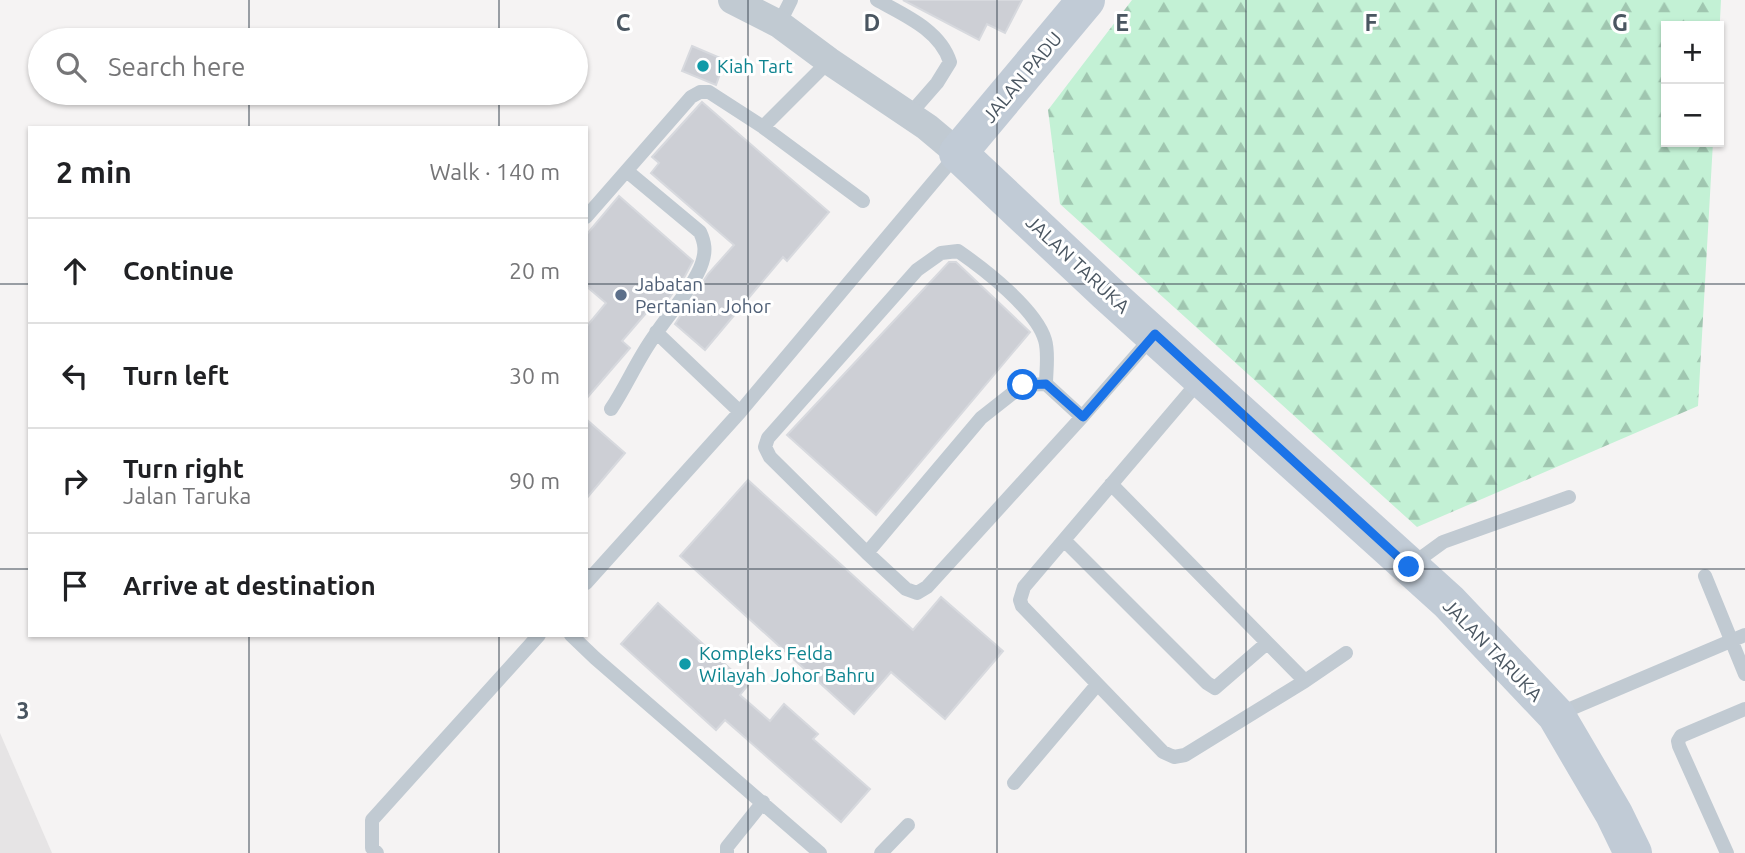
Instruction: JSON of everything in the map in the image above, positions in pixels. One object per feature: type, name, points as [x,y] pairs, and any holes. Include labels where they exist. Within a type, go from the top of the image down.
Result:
[{"type":"street","name":"JALAN TARUKA","points":[[732,0],[785,12],[829,61],[909,115],[958,153],[1448,602],[1556,715],[1614,814],[1633,853]]},
{"type":"street","name":"JALAN PADU","points":[[958,153],[1086,0]]},
{"type":"lane","points":[[877,0],[912,20],[936,38],[946,49],[950,62],[937,83],[909,115]]},
{"type":"lane","points":[[763,127],[829,61]]},
{"type":"lane","points":[[588,215],[691,97],[700,92],[709,92],[763,127],[863,201]]},
{"type":"lane","points":[[588,581],[740,412],[958,153]]},
{"type":"lane","points":[[611,409],[656,332],[667,321],[701,265],[705,246],[700,232],[628,172]]},
{"type":"lane","points":[[1046,384],[1045,341],[1032,314],[958,251],[941,253],[917,270],[768,439],[765,447],[770,457],[867,554],[906,589],[917,593],[927,587],[1155,334]]},
{"type":"lane","points":[[656,332],[740,412]]},
{"type":"lane","points":[[1202,379],[1024,587],[1020,600],[1025,612],[1163,752],[1174,757],[1185,755],[1346,653]]},
{"type":"lane","points":[[867,554],[981,418],[1023,385],[1046,384],[1083,417]]},
{"type":"lane","points":[[1111,484],[1304,681]]},
{"type":"lane","points":[[1409,567],[1443,542],[1569,497]]},
{"type":"lane","points":[[1064,540],[1215,688],[1267,643]]},
{"type":"lane","points":[[1705,576],[1738,638],[1745,674]]},
{"type":"lane","points":[[377,853],[372,848],[372,820],[537,637]]},
{"type":"lane","points":[[573,637],[820,853]]},
{"type":"lane","points":[[1556,715],[1738,638]]},
{"type":"lane","points":[[1014,783],[1096,686]]},
{"type":"lane","points":[[1727,853],[1678,741],[1681,736],[1745,709]]},
{"type":"lane","points":[[727,853],[727,847],[763,802]]},
{"type":"lane","points":[[881,853],[908,825]]},
{"type":"shaded area","points":[[0,733],[52,853],[0,853]]},
{"type":"green space","points":[[1132,0],[1721,0],[1720,21],[1661,21],[1661,147],[1713,147],[1698,406],[1417,527],[1060,204],[1048,110]]},
{"type":"building","points":[[903,0],[1022,0],[1005,33],[987,24],[979,40]]},
{"type":"building","name":"Kiah Tart","points":[[692,46],[725,60],[716,85],[682,71]]},
{"type":"building","points":[[702,102],[829,212],[787,261],[783,257],[705,350],[675,324],[708,274],[734,245],[651,173],[659,163],[652,157]]},
{"type":"building","points":[[619,196],[693,261],[660,311],[653,305],[622,341],[630,348],[588,397],[588,325],[606,303],[588,288],[588,233]]},
{"type":"building","points":[[949,262],[956,262],[1030,332],[876,515],[787,435]]},
{"type":"building","points":[[588,421],[625,453],[588,497]]},
{"type":"building","points":[[748,480],[913,630],[941,597],[1003,651],[945,719],[891,672],[854,714],[680,556]]},
{"type":"building","points":[[658,603],[748,685],[740,695],[770,721],[784,704],[818,734],[813,739],[870,789],[841,822],[725,720],[716,730],[621,644]]},
{"type":"place","name":"Kiah Tart","points":[[703,66]]},
{"type":"place","name":"Jabatan Pertanian Johor","points":[[621,295]]},
{"type":"place","name":"Kompleks Felda Wilayah Johor Bahru","points":[[685,664]]},
{"type":"route","points":[[1023,385],[1046,384],[1083,417],[1155,334],[1409,567]]}]
